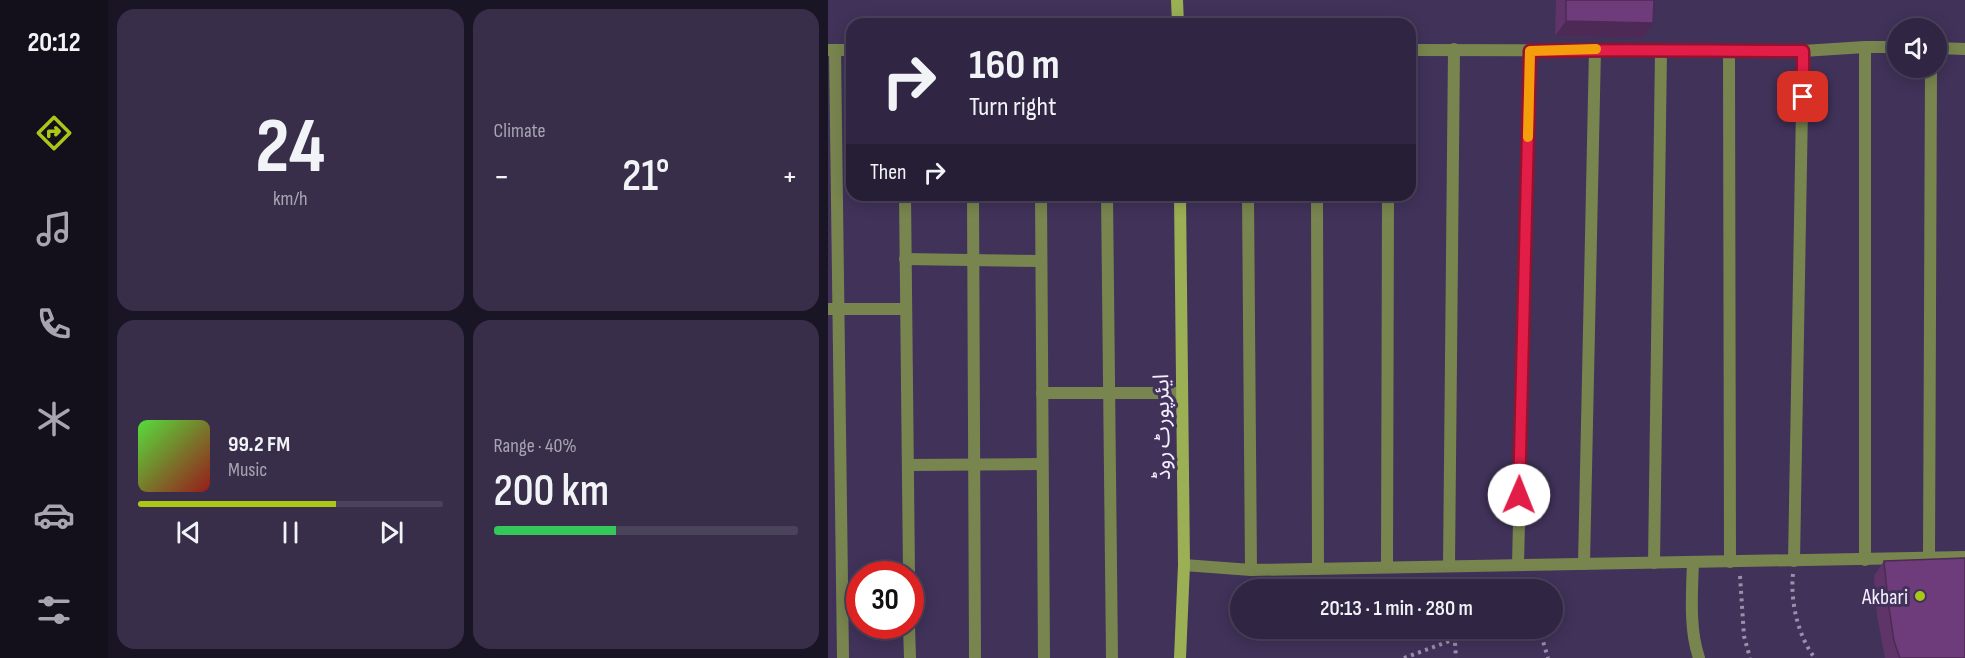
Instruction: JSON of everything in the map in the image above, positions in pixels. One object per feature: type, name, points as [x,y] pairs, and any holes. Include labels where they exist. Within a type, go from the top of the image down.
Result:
[{"type":"street","points":[[1177,0],[1178,18]]},
{"type":"street","points":[[1865,47],[1865,560]]},
{"type":"street","points":[[1416,50],[1803,51],[1887,47]]},
{"type":"street","points":[[1947,48],[1965,49]]},
{"type":"street","points":[[1449,566],[1454,49]]},
{"type":"street","points":[[1584,564],[1595,49]]},
{"type":"street","points":[[831,50],[833,309],[843,658]]},
{"type":"street","points":[[1518,565],[1530,51]]},
{"type":"street","points":[[1654,563],[1661,51]]},
{"type":"street","points":[[1729,51],[1735,562]]},
{"type":"street","points":[[1794,561],[1803,51]]},
{"type":"street","points":[[1929,559],[1931,78]]},
{"type":"street","points":[[905,201],[909,561]]},
{"type":"street","points":[[973,201],[975,658]]},
{"type":"street","points":[[1041,201],[1044,658]]},
{"type":"street","points":[[1107,201],[1112,658]]},
{"type":"street","name":"ایئرپورٹ روڈ","points":[[1180,201],[1184,565],[1180,658]]},
{"type":"street","points":[[1248,201],[1251,570]]},
{"type":"street","points":[[1317,201],[1318,568]]},
{"type":"street","points":[[1387,567],[1388,201]]},
{"type":"street","points":[[905,260],[1041,261]]},
{"type":"street","points":[[833,309],[906,309]]},
{"type":"street","points":[[1042,393],[1182,393]]},
{"type":"street","points":[[908,465],[1042,464]]},
{"type":"street","points":[[1184,565],[1251,570],[1965,557]]},
{"type":"street","points":[[1694,562],[1692,603],[1696,650],[1699,658]]},
{"type":"street","points":[[909,639],[910,658]]},
{"type":"path","points":[[1794,561],[1792,582],[1797,619],[1808,649],[1815,658]]},
{"type":"path","points":[[1735,562],[1744,636],[1750,658]]},
{"type":"path","points":[[1404,658],[1455,639],[1456,658]]},
{"type":"path","points":[[1542,639],[1548,658]]},
{"type":"building","points":[[1566,0],[1654,0],[1653,23],[1566,21]]},
{"type":"building","name":"Akbari","points":[[1965,558],[1965,658],[1900,658],[1894,641],[1884,561]]},
{"type":"slow traffic","points":[[1528,137],[1530,51],[1596,49]]},
{"type":"place","name":"Akbari","points":[[1920,596]]},
{"type":"route","points":[[1519,495],[1530,51],[1595,49],[1803,51],[1803,97]]}]
